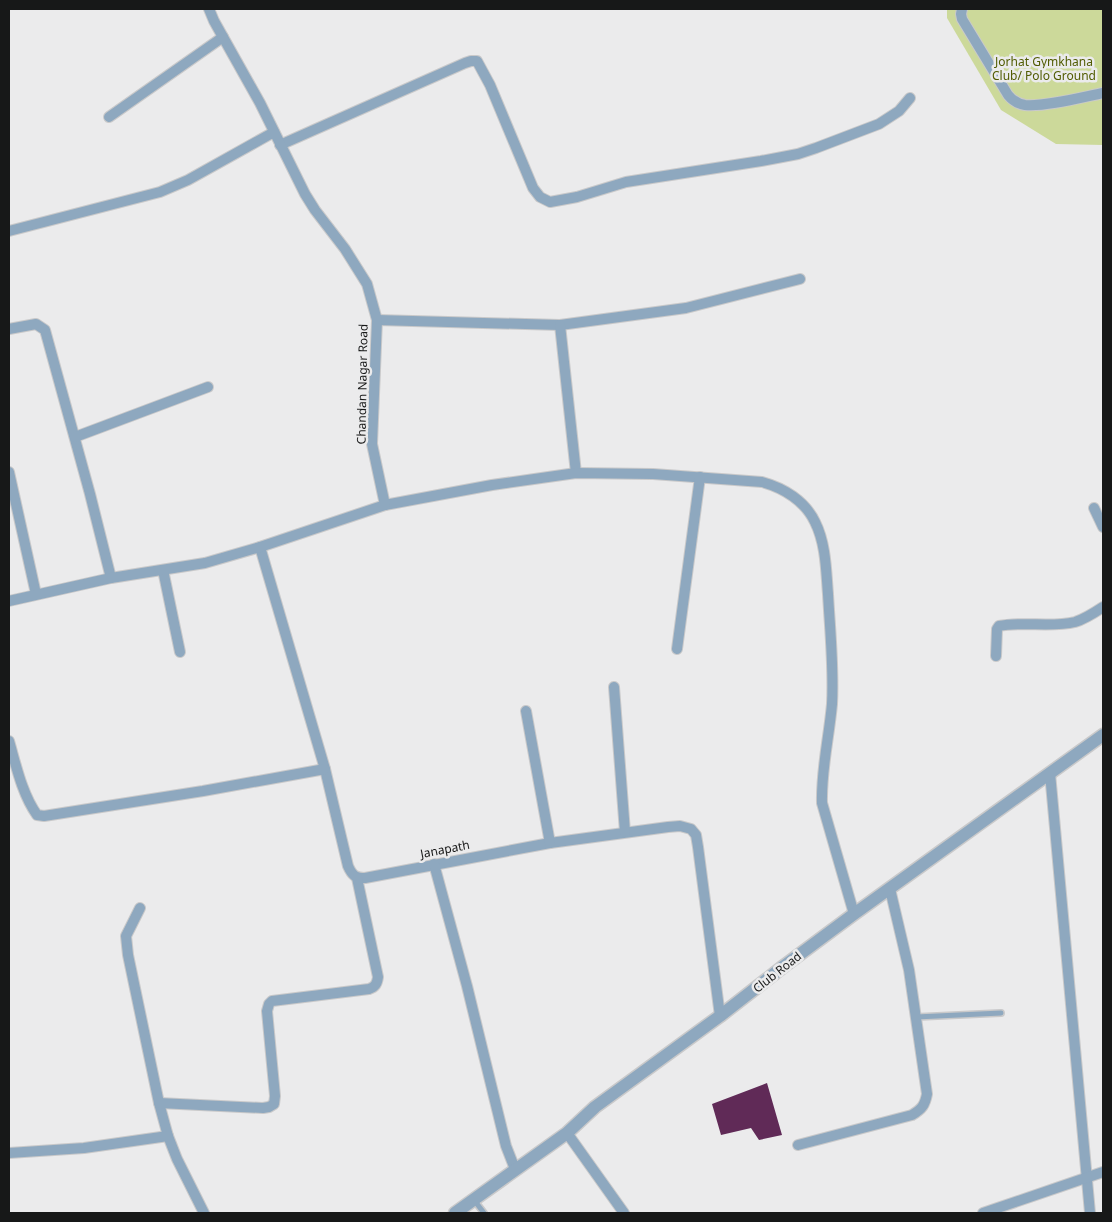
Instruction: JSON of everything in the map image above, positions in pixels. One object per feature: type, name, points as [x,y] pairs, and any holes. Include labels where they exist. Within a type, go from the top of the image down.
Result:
[{"type":"street","name":"Chandan Nagar Road","points":[[209,9],[315,210],[345,249],[367,284],[374,304],[376,320],[372,444],[385,505]]},
{"type":"street","points":[[962,9],[962,20],[1008,96],[1014,102],[1024,105],[1036,105],[1103,93]]},
{"type":"street","points":[[109,117],[223,37]]},
{"type":"street","points":[[280,145],[465,63],[477,61],[490,85],[533,188],[540,197],[550,202],[577,197],[626,182],[798,154],[879,124],[899,111],[910,98]]},
{"type":"street","points":[[9,231],[160,192],[188,180],[274,132]]},
{"type":"street","points":[[376,320],[560,325],[686,308],[800,279]]},
{"type":"street","points":[[9,329],[36,324],[45,330],[111,578]]},
{"type":"street","points":[[560,325],[576,473]]},
{"type":"street","points":[[74,437],[208,386]]},
{"type":"street","points":[[9,472],[36,594]]},
{"type":"street","points":[[9,601],[111,578],[205,563],[260,547],[385,505],[548,475],[576,473],[653,474],[762,482],[777,486],[791,494],[804,507],[822,537],[829,616],[832,685],[821,787],[822,803],[854,914]]},
{"type":"street","points":[[677,649],[700,477]]},
{"type":"street","points":[[1094,508],[1103,527]]},
{"type":"street","points":[[159,1103],[269,1107],[274,1104],[275,1096],[267,1012],[269,1004],[272,1001],[369,989],[377,983],[378,977],[357,878],[352,875],[348,866],[325,769],[260,547]]},
{"type":"street","points":[[163,570],[180,652]]},
{"type":"street","points":[[996,656],[997,629],[999,626],[1076,622],[1103,608]]},
{"type":"street","points":[[614,687],[625,832]]},
{"type":"street","points":[[526,711],[550,843]]},
{"type":"street","name":"Club Road","points":[[455,1213],[567,1133],[595,1107],[720,1016],[854,914],[1103,735]]},
{"type":"street","points":[[9,741],[24,789],[33,809],[37,815],[44,816],[203,791],[325,769]]},
{"type":"street","points":[[1050,773],[1090,1213]]},
{"type":"street","name":"Janapath","points":[[357,878],[550,843],[680,826],[691,829],[696,835],[720,1016]]},
{"type":"street","points":[[434,864],[467,986],[506,1146],[515,1169]]},
{"type":"street","points":[[798,1145],[912,1115],[921,1110],[925,1104],[927,1094],[909,970],[890,888]]},
{"type":"street","points":[[140,908],[129,928],[126,936],[126,945],[159,1103],[168,1136],[177,1159],[204,1213]]},
{"type":"street","points":[[567,1133],[624,1213]]},
{"type":"street","points":[[9,1153],[84,1148],[168,1136]]},
{"type":"street","points":[[983,1213],[1103,1172]]},
{"type":"lane","points":[[916,1017],[1001,1013]]},
{"type":"lane","points":[[474,1199],[484,1213]]},
{"type":"green space","name":"Jorhat Gymkhana Club/ Polo Ground","points":[[947,9],[1103,9],[1103,145],[1056,144],[1001,110],[947,18]]},
{"type":"building","points":[[767,1083],[782,1135],[759,1140],[751,1128],[721,1135],[712,1104]]}]
